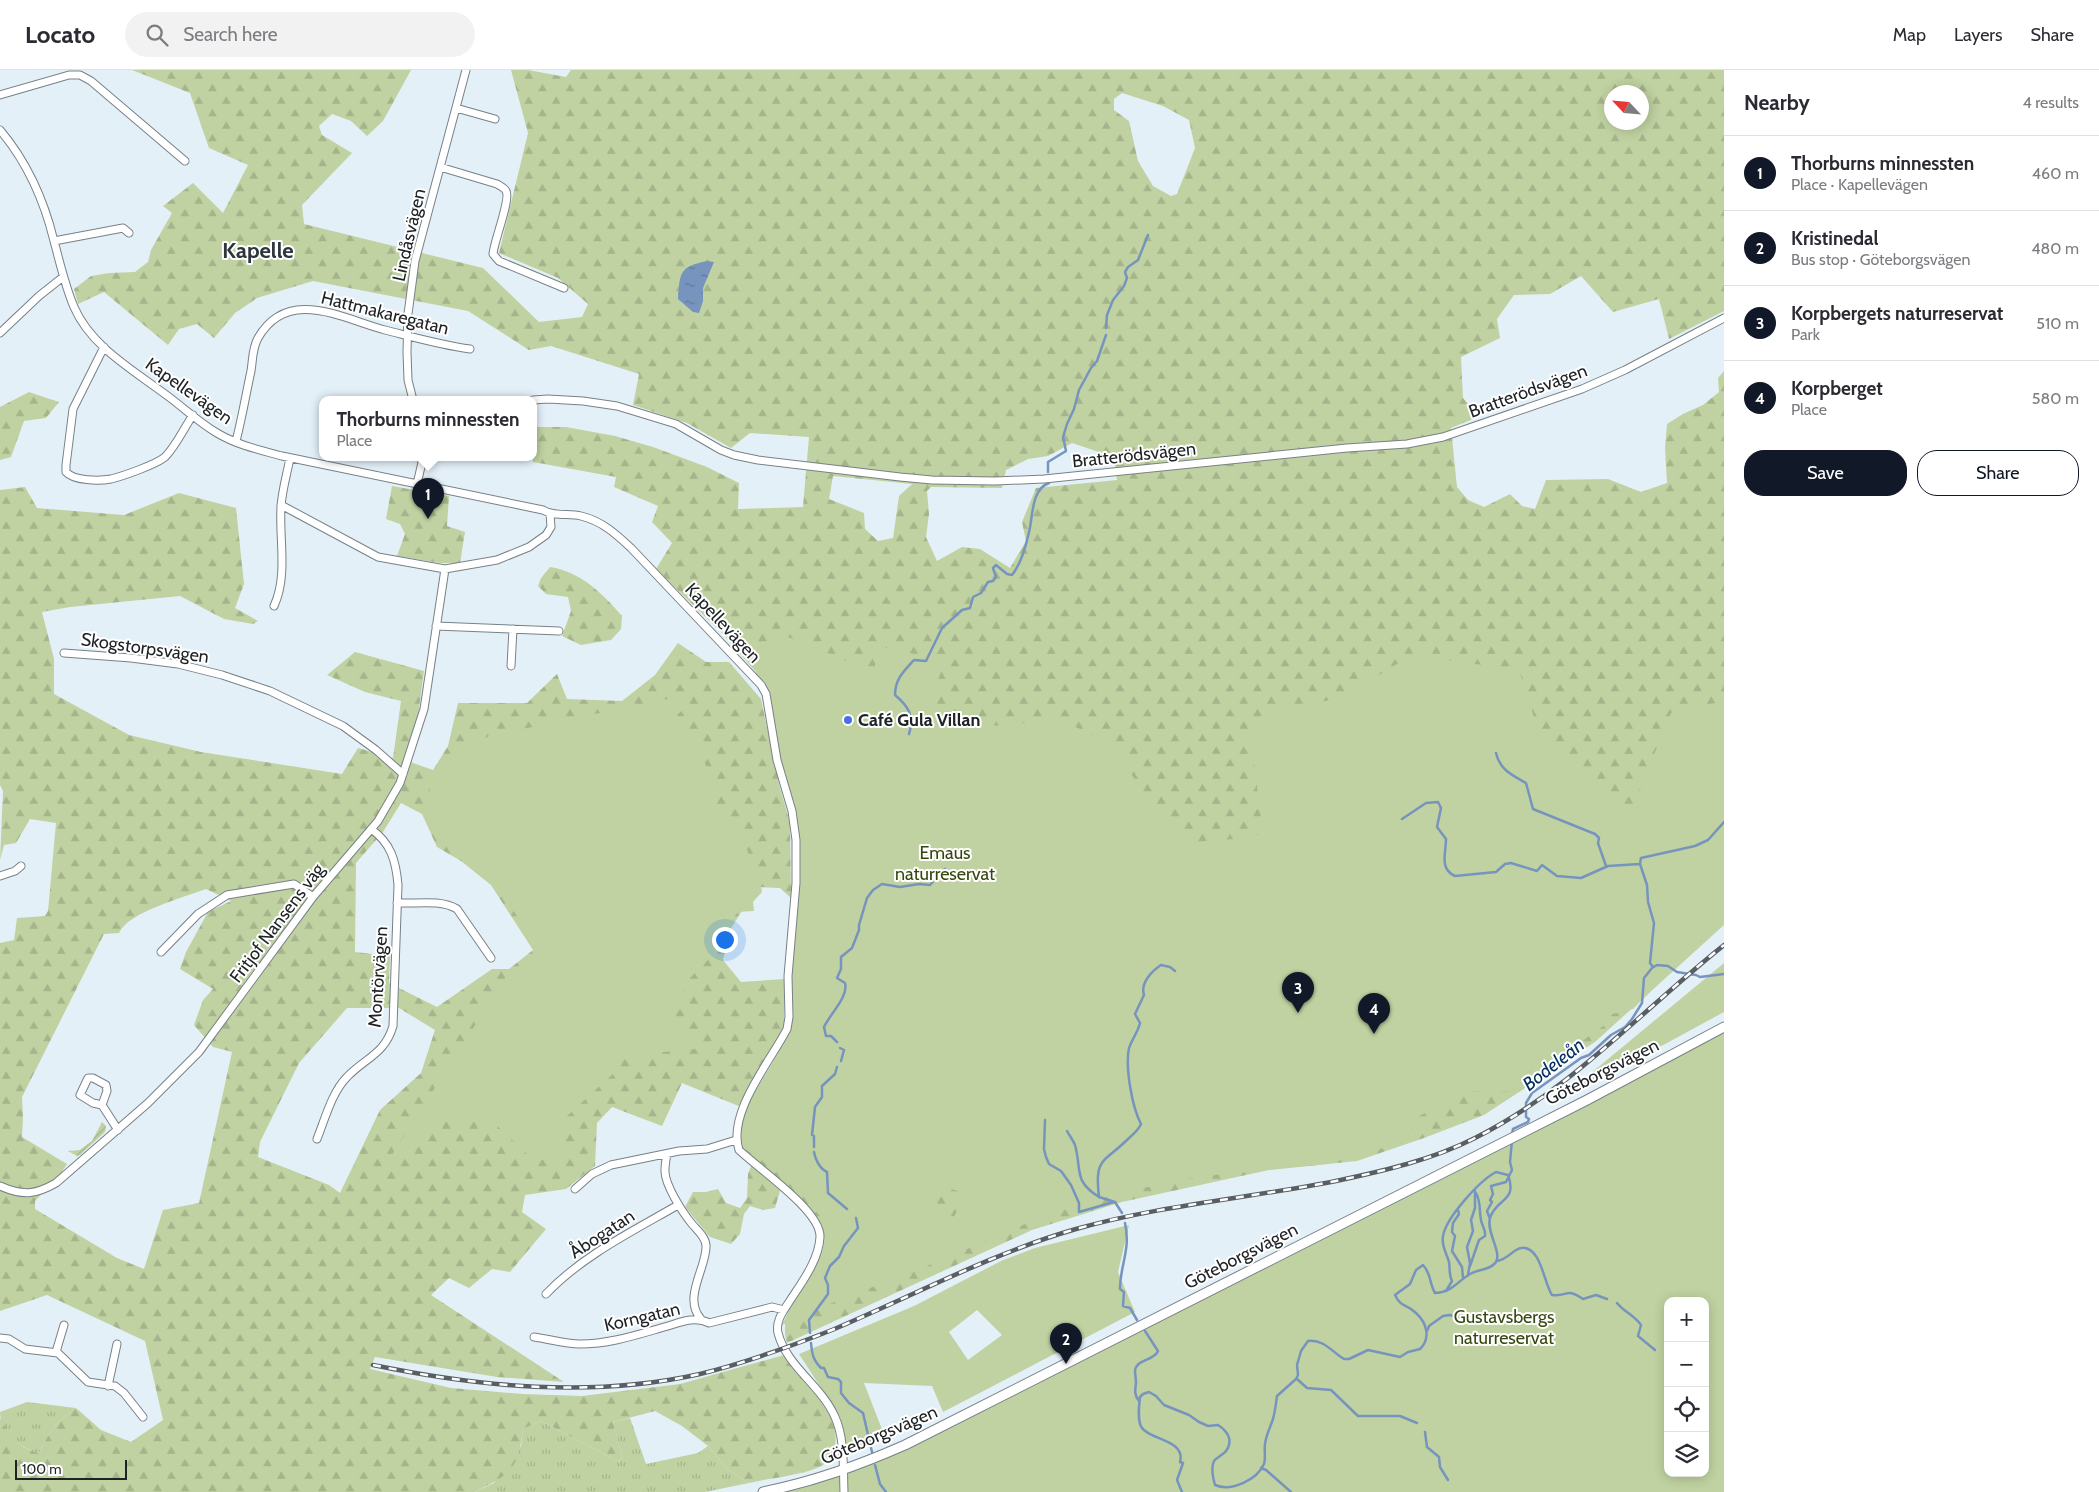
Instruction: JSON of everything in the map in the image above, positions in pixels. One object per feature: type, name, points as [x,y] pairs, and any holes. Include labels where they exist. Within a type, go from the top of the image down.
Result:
[{"type":"street","name":"Lindåsvägen","points":[[412,396],[408,380],[407,335],[415,261],[466,70]]},
{"type":"street","points":[[0,95],[69,75],[80,75],[91,81],[185,161]]},
{"type":"street","points":[[456,108],[495,119]]},
{"type":"street","name":"Kapellevägen","points":[[0,130],[23,160],[33,179],[64,277],[81,322],[104,347],[217,433],[252,448],[290,458],[543,510],[550,514],[581,516],[597,521],[631,548],[761,685],[766,694],[776,760],[792,811],[796,840],[796,883],[788,976],[789,1017],[787,1029],[739,1116],[736,1140]]},
{"type":"street","points":[[440,168],[497,184],[505,189],[508,193],[506,204],[493,254],[499,261],[564,288]]},
{"type":"street","points":[[54,241],[123,228],[129,233]]},
{"type":"street","points":[[0,333],[40,296],[64,277]]},
{"type":"street","name":"Hattmakaregatan","points":[[236,441],[247,391],[252,351],[258,337],[281,316],[298,309],[317,309],[407,335],[470,349]]},
{"type":"street","name":"Bratterödsvägen","points":[[537,400],[566,400],[617,406],[676,424],[734,456],[758,460],[932,480],[1044,479],[1346,448],[1407,444],[1443,437],[1582,389],[1625,370],[1724,318]]},
{"type":"street","points":[[104,347],[73,409],[66,472],[75,477],[111,479],[159,461],[166,456],[194,415]]},
{"type":"street","points":[[274,606],[282,575],[281,505],[290,458]]},
{"type":"street","points":[[417,484],[422,461]]},
{"type":"street","points":[[281,505],[378,557],[445,569],[497,560],[529,547],[546,535],[551,527],[550,514]]},
{"type":"street","name":"Fritjof Nansens väg","points":[[0,1186],[22,1193],[42,1191],[56,1183],[118,1130],[199,1052],[313,897],[378,820],[403,774],[424,709],[445,569]]},
{"type":"street","points":[[436,626],[559,631]]},
{"type":"street","points":[[512,666],[513,629]]},
{"type":"street","name":"Skogstorpsvägen","points":[[64,653],[178,664],[222,675],[270,691],[343,726],[376,750],[403,774]]},
{"type":"street","name":"Montörvägen","points":[[317,1139],[346,1077],[374,1056],[391,1034],[395,1002],[396,867],[389,848],[381,837],[370,829]]},
{"type":"street","points":[[0,876],[15,871],[21,866]]},
{"type":"street","points":[[162,952],[198,914],[227,895],[294,884],[313,897]]},
{"type":"street","points":[[397,903],[440,903],[451,905],[457,909],[491,958]]},
{"type":"street","name":"Göteborgsvägen","points":[[763,1492],[797,1485],[843,1471],[905,1445],[1534,1125],[1587,1100],[1724,1027]]},
{"type":"street","points":[[102,1105],[118,1130]]},
{"type":"street","points":[[575,1189],[592,1174],[611,1165],[679,1151],[707,1150],[736,1140],[739,1150],[807,1210],[818,1226],[819,1247],[811,1265],[777,1324],[783,1348],[829,1406],[835,1417],[840,1440],[844,1492]]},
{"type":"street","points":[[667,1154],[664,1172],[678,1205],[707,1245],[697,1277],[695,1294],[695,1310],[701,1319]]},
{"type":"street","name":"Åbogatan","points":[[546,1294],[557,1282],[610,1245],[678,1205]]},
{"type":"street","name":"Korngatan","points":[[534,1337],[572,1343],[600,1342],[627,1338],[685,1321],[701,1319],[709,1323],[772,1307],[784,1310]]},
{"type":"street","points":[[56,1352],[64,1325]]},
{"type":"street","points":[[0,1338],[9,1339],[25,1349],[56,1352],[88,1382],[115,1386],[124,1393],[143,1417]]},
{"type":"street","points":[[108,1386],[117,1344]]},
{"type":"green space","name":"Emaus naturreservat","points":[[132,70],[411,70],[383,121],[367,136],[351,121],[332,114],[319,126],[322,135],[352,153],[302,205],[304,224],[483,268],[539,322],[582,317],[588,304],[558,278],[499,253],[528,133],[511,70],[528,70],[566,77],[571,70],[1724,70],[1724,311],[1669,339],[1659,299],[1613,312],[1581,276],[1550,294],[1514,295],[1497,319],[1500,338],[1461,357],[1463,398],[1478,417],[1451,428],[1457,487],[1468,500],[1484,507],[1510,494],[1522,506],[1535,509],[1546,480],[1608,479],[1641,492],[1667,483],[1665,448],[1667,424],[1703,405],[1719,392],[1718,378],[1724,371],[1724,925],[1595,1042],[1484,1115],[1357,1161],[1269,1170],[1122,1202],[1032,1230],[787,1343],[785,1327],[788,1312],[820,1257],[824,1244],[822,1226],[798,1195],[792,1190],[781,1187],[775,1208],[763,1210],[750,1206],[744,1214],[740,1234],[731,1244],[710,1237],[685,1207],[693,1192],[706,1192],[718,1189],[726,1203],[740,1208],[747,1198],[748,1174],[754,1158],[741,1148],[738,1131],[746,1109],[682,1083],[662,1126],[612,1107],[597,1123],[595,1166],[566,1189],[525,1195],[522,1212],[546,1229],[510,1272],[492,1269],[469,1288],[449,1278],[431,1295],[564,1382],[497,1377],[375,1357],[370,1369],[451,1388],[523,1394],[582,1396],[680,1384],[784,1355],[823,1404],[834,1427],[835,1448],[829,1460],[824,1465],[809,1471],[749,1483],[728,1470],[708,1446],[682,1426],[655,1411],[613,1422],[622,1456],[619,1462],[541,1421],[523,1429],[518,1454],[511,1469],[505,1475],[475,1492],[0,1492],[0,1418],[8,1431],[20,1444],[39,1453],[54,1428],[76,1408],[101,1430],[131,1442],[163,1420],[145,1341],[47,1295],[0,1311],[0,943],[14,940],[17,918],[45,916],[48,911],[56,823],[30,819],[16,843],[4,845],[0,860],[3,791],[0,785],[0,490],[25,487],[37,508],[124,515],[179,493],[236,508],[244,584],[235,608],[258,621],[253,624],[224,619],[180,596],[70,607],[42,612],[54,659],[54,694],[129,735],[201,752],[342,774],[358,748],[393,758],[401,701],[365,692],[327,675],[355,652],[424,671],[417,723],[407,757],[413,763],[433,770],[448,746],[458,703],[527,703],[557,674],[567,699],[622,701],[655,675],[678,643],[706,662],[729,662],[761,699],[779,784],[790,823],[791,898],[780,888],[757,887],[730,930],[723,960],[741,982],[785,979],[784,1024],[778,1041],[753,1080],[757,1092],[826,965],[770,688],[721,632],[656,569],[672,543],[652,522],[658,506],[614,487],[616,477],[533,462],[537,461],[537,427],[566,427],[615,436],[653,447],[707,467],[739,483],[738,509],[803,507],[809,437],[750,433],[731,448],[687,423],[633,405],[639,374],[551,346],[529,350],[468,311],[313,281],[257,298],[235,313],[214,338],[197,324],[179,329],[168,345],[104,292],[78,304],[74,289],[91,276],[135,272],[148,262],[151,250],[172,213],[163,206],[193,183],[223,213],[248,165],[209,148],[190,93]],"holes":[[[1122,93],[1163,106],[1189,120],[1195,148],[1177,194],[1171,196],[1153,186],[1138,161],[1129,121],[1114,110],[1114,99]],[[682,274],[703,288],[703,301],[681,282]],[[1072,443],[1114,457],[1117,480],[1036,488],[1022,522],[1026,541],[1010,568],[980,549],[962,547],[937,561],[926,537],[929,514],[927,491],[931,487],[1002,488],[1006,470],[1028,459],[1048,456]],[[833,476],[912,484],[899,496],[893,538],[878,541],[865,529],[864,513],[829,499]],[[401,803],[422,814],[437,847],[461,861],[491,885],[533,950],[509,969],[492,969],[437,1007],[389,983],[390,956],[355,952],[356,863],[383,832]],[[206,889],[231,901],[208,912],[186,952],[180,969],[213,989],[203,1000],[194,1025],[213,1047],[232,1052],[199,1203],[163,1210],[144,1269],[117,1258],[35,1209],[35,1201],[59,1176],[67,1164],[22,1137],[22,1097],[104,934],[119,933],[124,925],[133,918],[158,906]],[[347,1008],[399,1008],[435,1030],[421,1073],[380,1110],[340,1193],[329,1185],[258,1157],[260,1142],[299,1063]]]},
{"type":"green space","points":[[29,392],[59,402],[46,418],[24,421],[11,457],[0,460],[0,407]]},
{"type":"green space","points":[[392,486],[449,496],[447,526],[465,532],[460,563],[440,563],[397,556],[405,534],[400,524],[386,519]]},
{"type":"green space","points":[[550,567],[572,574],[590,585],[607,599],[622,616],[621,629],[611,640],[581,645],[562,636],[571,611],[568,597],[546,594],[538,586],[541,578]]},
{"type":"green space","name":"Emaus naturreservat","points":[[788,637],[874,672],[878,646],[945,661],[930,702],[990,726],[1060,720],[1108,742],[1171,829],[1196,844],[1204,841],[1235,839],[1263,834],[1251,728],[1263,714],[1330,700],[1373,679],[1411,655],[1519,670],[1541,739],[1631,810],[1671,713],[1724,701],[1724,922],[1705,937],[1633,1009],[1612,1014],[1606,1024],[1513,1091],[1474,1091],[1419,1116],[1405,1142],[1326,1164],[1203,1176],[1118,1193],[1039,1218],[911,1273],[848,1296],[782,1325],[800,1288],[823,1250],[826,1225],[808,1201],[789,1182],[742,1147],[742,1130],[745,1115],[758,1086],[783,1045],[791,1023],[791,970],[800,868],[799,834],[777,754],[770,705],[755,675],[766,645]],"holes":[[[944,1187],[958,1191],[960,1205],[952,1221],[938,1216],[931,1197]]]},
{"type":"green space","points":[[691,694],[689,704],[677,715],[708,769],[719,819],[740,828],[752,865],[758,869],[762,892],[753,902],[754,911],[738,912],[711,945],[716,952],[687,981],[672,1024],[696,1049],[619,1056],[615,1072],[565,1118],[565,1152],[536,1162],[493,1122],[434,1120],[377,1178],[506,977],[529,957],[539,952],[497,884],[439,839],[426,817],[432,774],[445,760],[489,736]]},
{"type":"green space","points":[[1724,963],[1724,1012],[1567,1093]]},
{"type":"green space","name":"Gustavsbergs naturreservat","points":[[1724,1032],[1724,1492],[762,1492],[827,1477],[1081,1359]]},
{"type":"green space","points":[[102,1122],[106,1126],[105,1132],[80,1155],[77,1156],[68,1151],[80,1150],[92,1141]]},
{"type":"green space","points":[[1129,1225],[1118,1272],[1135,1312],[943,1412],[932,1386],[864,1383],[885,1437],[847,1454],[840,1417],[799,1354],[914,1306],[1003,1260],[1035,1248]],"holes":[[[977,1310],[1002,1335],[968,1360],[949,1332]]]},
{"type":"green space","points":[[27,1402],[76,1408],[54,1428],[39,1453],[32,1451],[13,1439],[1,1420],[0,1412]]},
{"type":"green space","points":[[630,1418],[646,1464],[698,1453],[708,1446],[728,1470],[749,1483],[705,1492],[475,1492],[494,1483],[521,1446],[523,1429],[541,1421],[619,1462],[622,1456],[613,1422]]},
{"type":"water","points":[[707,261],[714,262],[703,288],[703,301],[699,313],[693,312],[678,299],[681,276],[686,268]]},
{"type":"waterway","points":[[1106,328],[1107,315],[1113,300],[1124,286],[1127,278],[1125,272],[1128,267],[1138,260],[1148,235]]},
{"type":"waterway","points":[[1048,472],[1048,462],[1066,451],[1063,437],[1067,424],[1074,409],[1079,390],[1097,361],[1106,335]]},
{"type":"waterway","points":[[909,734],[911,717],[907,707],[895,695],[898,680],[914,660],[926,661],[942,628],[962,610],[970,608],[973,597],[981,593],[988,582],[993,581],[996,577],[993,568],[996,565],[1007,574],[1012,575],[1025,549],[1036,497],[1043,486],[1049,483]]},
{"type":"waterway","points":[[1496,753],[1500,764],[1511,774],[1526,783],[1533,809],[1595,834],[1599,838],[1598,843],[1606,866]]},
{"type":"waterway","points":[[1402,819],[1426,803],[1438,802],[1441,808],[1437,827],[1446,839],[1445,865],[1450,873],[1455,876],[1496,872],[1505,864],[1511,863],[1537,871],[1542,865],[1557,876],[1581,878],[1608,866],[1640,864]]},
{"type":"waterway","points":[[1653,967],[1650,963],[1654,923],[1648,902],[1647,885],[1640,864],[1641,858],[1695,846],[1708,840],[1724,822]]},
{"type":"waterway","points":[[837,1042],[831,1036],[826,1036],[824,1027],[844,994],[845,983],[837,978],[841,969],[841,957],[852,948],[859,930],[867,898],[873,890],[882,884],[900,887],[919,884],[930,885],[945,869]]},
{"type":"waterway","points":[[1122,1213],[1115,1202],[1099,1197],[1098,1174],[1100,1167],[1107,1157],[1120,1147],[1141,1124],[1130,1087],[1128,1056],[1129,1048],[1140,1023],[1135,1014],[1144,995],[1145,982],[1161,965],[1170,967],[1175,971]]},
{"type":"waterway","name":"Bodeleån","points":[[1512,1134],[1513,1129],[1528,1122],[1526,1103],[1532,1093],[1581,1058],[1589,1055],[1611,1035],[1625,1027],[1632,1019],[1642,1003],[1644,978],[1652,968],[1657,965],[1668,966],[1677,972],[1700,977],[1724,974]]},
{"type":"waterway","points":[[840,1048],[844,1050],[841,1061]]},
{"type":"waterway","points":[[814,1147],[814,1136],[812,1135],[815,1107],[822,1097],[822,1086],[835,1074],[837,1067]]},
{"type":"waterway","points":[[1045,1120],[1044,1149],[1046,1157],[1049,1164],[1061,1171],[1071,1185],[1079,1203],[1079,1212],[1114,1202]]},
{"type":"waterway","points":[[1067,1131],[1075,1145],[1082,1180],[1085,1186],[1099,1197]]},
{"type":"waterway","points":[[1490,1219],[1487,1211],[1492,1202],[1490,1200],[1493,1194],[1491,1186],[1506,1182],[1512,1170],[1510,1162],[1512,1140]]},
{"type":"waterway","points":[[814,1152],[818,1164],[827,1172],[828,1193],[847,1209]]},
{"type":"waterway","points":[[1446,1291],[1452,1281],[1443,1243],[1445,1228],[1464,1201],[1481,1183],[1496,1172],[1508,1175]]},
{"type":"waterway","name":"Bodeleån","points":[[1182,1492],[1177,1480],[1183,1463],[1180,1462],[1178,1449],[1146,1432],[1140,1425],[1139,1405],[1140,1397],[1143,1394],[1149,1392],[1156,1396],[1164,1405],[1189,1415],[1208,1426],[1218,1425],[1227,1433],[1228,1447],[1213,1463],[1215,1485],[1221,1487],[1236,1486],[1250,1480],[1261,1470],[1264,1464],[1267,1435],[1274,1416],[1277,1396],[1296,1379],[1301,1351],[1308,1341],[1319,1342],[1344,1359],[1349,1359],[1368,1350],[1400,1357],[1408,1352],[1420,1349],[1426,1340],[1423,1321],[1413,1310],[1402,1304],[1395,1295],[1410,1284],[1416,1270],[1423,1265],[1428,1272],[1435,1293],[1446,1291],[1472,1273],[1494,1265],[1497,1253],[1489,1224],[1493,1212],[1505,1199],[1510,1190],[1508,1175]]},
{"type":"waterway","points":[[1468,1275],[1470,1263],[1467,1247],[1473,1231],[1471,1220],[1475,1208],[1475,1191]]},
{"type":"waterway","points":[[1470,1266],[1479,1240],[1485,1236],[1479,1200],[1476,1193]]},
{"type":"waterway","points":[[1458,1210],[1459,1214],[1453,1223],[1452,1232],[1455,1236],[1452,1251],[1462,1267],[1463,1278]]},
{"type":"waterway","points":[[810,1333],[809,1320],[828,1294],[828,1285],[825,1278],[830,1266],[839,1257],[844,1246],[858,1228],[856,1218]]},
{"type":"waterway","points":[[1125,1223],[1127,1241],[1120,1289],[1124,1292],[1123,1306],[1130,1308],[1137,1320]]},
{"type":"waterway","points":[[1497,1261],[1518,1249],[1528,1249],[1533,1253],[1541,1266],[1552,1295],[1570,1293],[1583,1299],[1596,1295],[1607,1299]]},
{"type":"waterway","points":[[1617,1303],[1641,1325],[1638,1336],[1655,1350]]},
{"type":"waterway","points":[[1427,1331],[1429,1326],[1443,1316],[1450,1315],[1459,1318],[1473,1316]]},
{"type":"waterway","points":[[1139,1401],[1135,1392],[1136,1367],[1138,1364],[1153,1357],[1158,1351],[1145,1331]]},
{"type":"waterway","points":[[811,1343],[812,1354],[816,1362],[821,1368],[824,1368],[828,1377],[838,1379],[841,1382],[841,1393],[849,1403],[863,1413],[872,1452]]},
{"type":"waterway","points":[[1297,1379],[1307,1388],[1331,1390],[1358,1416],[1400,1416],[1417,1423]]},
{"type":"waterway","points":[[1425,1432],[1427,1447],[1439,1457],[1440,1467],[1448,1480]]},
{"type":"waterway","points":[[875,1465],[880,1484],[886,1492]]},
{"type":"waterway","points":[[1261,1468],[1266,1470],[1291,1492]]},
{"type":"railway","points":[[373,1365],[454,1379],[536,1387],[618,1386],[700,1374],[750,1360],[832,1330],[1014,1250],[1076,1229],[1140,1214],[1336,1181],[1425,1159],[1475,1138],[1510,1119],[1543,1097],[1604,1048],[1724,945]]},
{"type":"place","name":"Thorburns minnessten","points":[[428,519]]},
{"type":"place","name":"Café Gula Villan","points":[[848,720]]},
{"type":"place","name":"Korpbergets naturreservat","points":[[1298,1013]]},
{"type":"place","name":"Korpberget","points":[[1374,1034]]},
{"type":"place","name":"Kristinedal","points":[[1066,1364]]},
{"type":"district","name":"Kapelle","points":[[258,250]]}]
